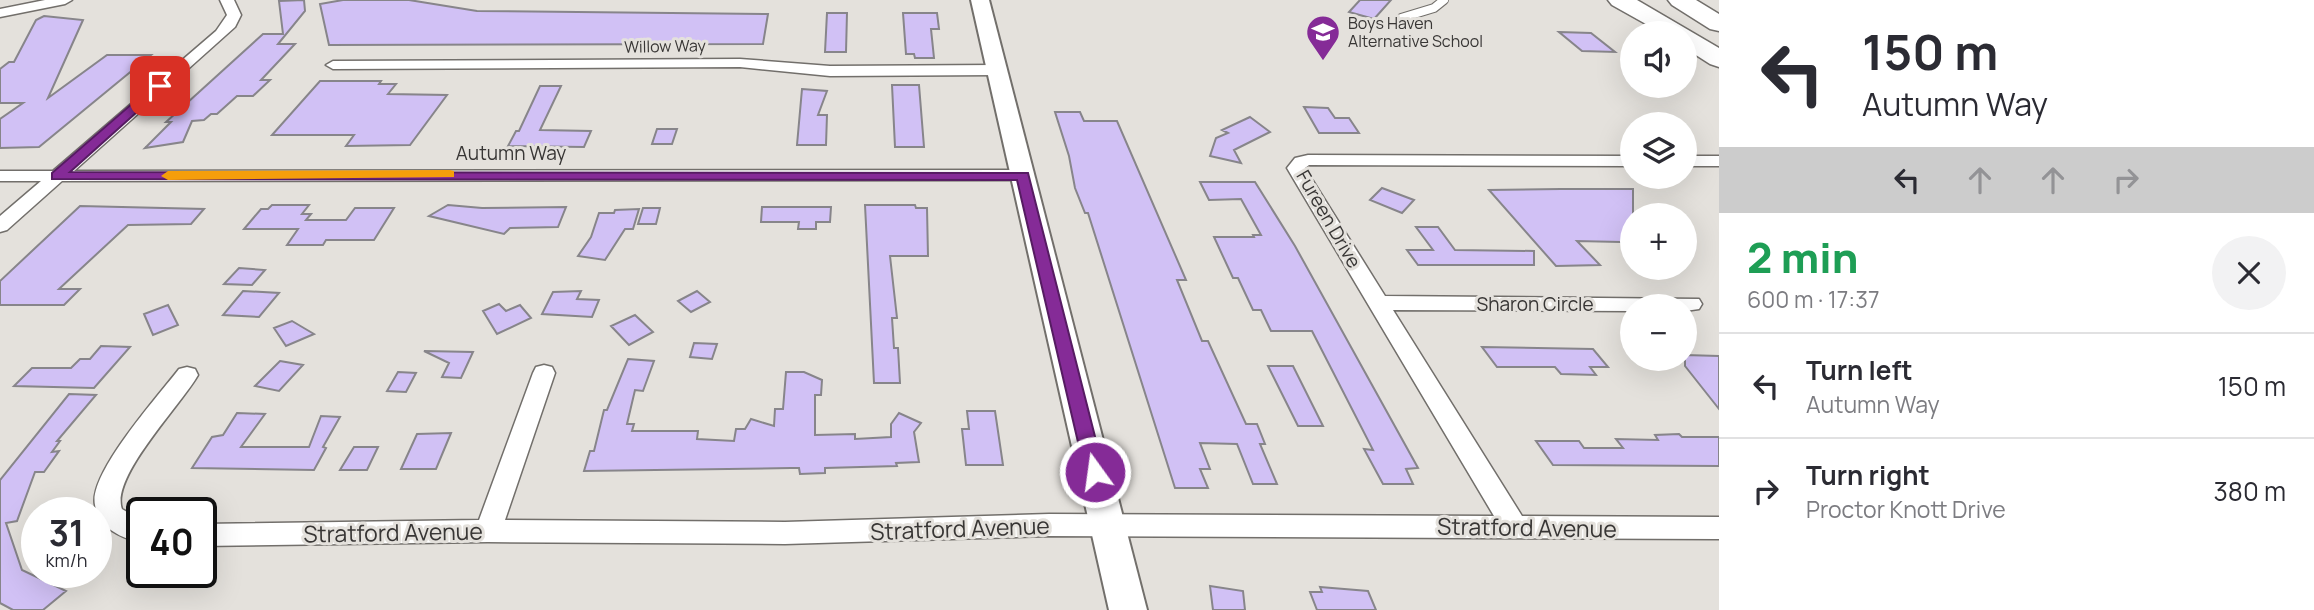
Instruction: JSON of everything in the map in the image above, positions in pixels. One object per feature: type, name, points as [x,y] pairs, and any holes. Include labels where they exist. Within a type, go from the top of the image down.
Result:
[{"type":"highway","points":[[1620,0],[1658,21]]},
{"type":"highway","points":[[1635,0],[1664,21]]},
{"type":"highway","points":[[1680,0],[1719,24]]},
{"type":"highway","points":[[1697,45],[1719,59]]},
{"type":"street","points":[[0,13],[65,0]]},
{"type":"street","points":[[0,226],[230,24],[234,15],[227,0]]},
{"type":"street","points":[[980,0],[1128,610]]},
{"type":"street","name":"Willow Way","points":[[332,65],[740,63],[830,71],[997,70]]},
{"type":"street","name":"Fureen Drive","points":[[1514,526],[1296,168],[1301,162],[1620,161]]},
{"type":"street","points":[[1697,161],[1719,161]]},
{"type":"street","name":"Autumn Way","points":[[0,176],[1023,176]]},
{"type":"street","name":"Sharon Circle","points":[[1378,303],[1620,304]]},
{"type":"street","points":[[488,531],[544,373]]},
{"type":"street","points":[[126,526],[117,522],[110,513],[106,493],[119,466],[187,375]]},
{"type":"street","name":"Stratford Avenue","points":[[217,535],[488,531],[785,533],[1049,525],[1719,528]]},
{"type":"lane","points":[[1401,18],[1434,8],[1444,0]]},
{"type":"building","points":[[304,0],[305,11],[278,44],[295,44],[261,80],[270,80],[253,96],[237,96],[217,114],[211,114],[204,120],[192,121],[183,142],[145,148],[171,122],[166,122],[263,34],[283,34],[279,1]]},
{"type":"building","points":[[343,0],[409,0],[477,11],[768,14],[763,44],[329,45],[320,4]]},
{"type":"building","points":[[1360,0],[1391,0],[1374,19],[1349,12]]},
{"type":"building","points":[[827,13],[847,13],[846,52],[825,52]]},
{"type":"building","points":[[903,13],[937,13],[939,29],[931,29],[934,58],[915,58],[914,54],[906,54]]},
{"type":"building","points":[[44,16],[83,20],[48,98],[107,55],[151,55],[39,147],[0,148],[0,119],[23,103],[0,103],[0,69],[9,62],[14,62],[36,20]]},
{"type":"building","points":[[1559,32],[1591,33],[1615,52],[1582,51]]},
{"type":"building","points":[[320,81],[381,81],[379,84],[396,84],[388,94],[447,95],[410,145],[346,146],[354,135],[272,135]]},
{"type":"building","points":[[892,85],[919,85],[924,147],[895,147]]},
{"type":"building","points":[[540,86],[561,86],[540,130],[591,131],[584,147],[508,146],[516,131],[519,131]]},
{"type":"building","points":[[802,89],[827,91],[818,115],[827,115],[826,145],[797,145]]},
{"type":"building","points":[[1304,107],[1328,108],[1335,118],[1349,118],[1359,133],[1319,133]]},
{"type":"building","points":[[1055,112],[1080,112],[1084,121],[1117,121],[1186,280],[1177,280],[1202,341],[1208,341],[1246,424],[1257,424],[1265,444],[1260,444],[1277,484],[1253,484],[1237,444],[1200,443],[1210,469],[1200,469],[1208,488],[1175,488],[1088,213],[1085,213],[1075,188],[1069,156]]},
{"type":"building","points":[[1250,117],[1270,132],[1234,150],[1241,163],[1210,156],[1216,138],[1228,133],[1222,130]]},
{"type":"building","points":[[657,129],[677,129],[672,144],[652,144]]},
{"type":"building","points":[[1200,182],[1255,182],[1295,246],[1418,468],[1406,469],[1413,484],[1383,484],[1364,449],[1373,450],[1312,331],[1271,331],[1261,310],[1253,310],[1238,278],[1233,278],[1214,237],[1261,235],[1241,199],[1209,200]]},
{"type":"building","points":[[1382,188],[1414,200],[1402,213],[1370,200]]},
{"type":"building","points":[[1633,189],[1633,203],[1620,203],[1620,242],[1577,241],[1600,265],[1556,266],[1489,190]]},
{"type":"building","points":[[272,205],[309,205],[302,214],[311,214],[306,220],[346,220],[355,208],[394,208],[374,240],[326,240],[323,245],[287,245],[298,229],[244,229],[261,209],[268,209]]},
{"type":"building","points":[[448,205],[482,208],[566,207],[558,227],[510,228],[504,234],[429,216]]},
{"type":"building","points":[[865,205],[915,205],[916,208],[927,208],[928,256],[890,256],[897,318],[892,318],[894,348],[898,348],[900,383],[874,383]]},
{"type":"building","points":[[80,206],[204,209],[191,224],[128,225],[59,289],[80,289],[64,305],[0,305],[0,281]]},
{"type":"building","points":[[762,207],[831,207],[830,222],[816,222],[816,229],[798,229],[799,222],[761,222]]},
{"type":"building","points":[[643,208],[660,208],[656,224],[638,224]]},
{"type":"building","points":[[639,209],[633,229],[625,229],[605,260],[578,256],[591,237],[599,213]]},
{"type":"building","points":[[1416,227],[1438,227],[1455,250],[1534,251],[1534,265],[1418,265],[1407,250],[1433,250]]},
{"type":"building","points":[[239,268],[265,270],[252,285],[224,284]]},
{"type":"building","points":[[243,291],[279,293],[259,317],[223,315]]},
{"type":"building","points":[[581,291],[577,299],[599,300],[592,317],[542,314],[553,292]]},
{"type":"building","points":[[697,291],[710,302],[691,312],[678,301]]},
{"type":"building","points":[[499,304],[506,311],[520,305],[531,318],[497,334],[483,311]]},
{"type":"building","points":[[168,305],[178,325],[153,335],[144,314]]},
{"type":"building","points":[[635,315],[653,332],[629,345],[611,326]]},
{"type":"building","points":[[292,321],[314,334],[286,346],[274,328]]},
{"type":"building","points":[[694,343],[717,344],[712,359],[690,357]]},
{"type":"building","points":[[101,346],[130,347],[94,388],[14,386],[32,368],[71,368],[80,359],[90,359]]},
{"type":"building","points":[[1482,347],[1593,349],[1608,367],[1590,367],[1596,375],[1561,374],[1555,367],[1497,367]]},
{"type":"building","points":[[424,351],[473,352],[461,378],[442,377],[449,363]]},
{"type":"building","points":[[1697,355],[1719,356],[1719,409],[1689,371],[1697,371]]},
{"type":"building","points":[[628,359],[654,361],[643,391],[635,390],[627,424],[634,424],[632,431],[698,431],[697,439],[734,441],[736,429],[745,429],[751,419],[774,426],[775,409],[783,409],[786,372],[804,372],[822,380],[821,395],[815,395],[815,435],[855,434],[855,439],[891,437],[891,424],[899,413],[921,423],[914,432],[919,462],[896,463],[897,466],[825,468],[825,473],[800,474],[799,468],[584,471],[590,451],[594,451],[604,410],[607,410]]},
{"type":"building","points":[[280,361],[303,365],[279,391],[255,386]]},
{"type":"building","points":[[1268,366],[1293,366],[1323,426],[1298,426]]},
{"type":"building","points":[[398,372],[416,373],[406,392],[387,391]]},
{"type":"building","points":[[69,394],[96,395],[57,441],[60,441],[52,452],[59,451],[44,472],[35,472],[26,497],[21,497],[21,510],[17,521],[6,523],[21,567],[21,588],[60,588],[66,591],[43,610],[13,610],[0,603],[0,480]]},
{"type":"building","points":[[967,411],[995,411],[1003,465],[966,465],[962,429],[969,429]]},
{"type":"building","points":[[237,413],[265,414],[241,447],[309,447],[321,416],[340,417],[314,470],[192,468],[212,437],[223,435]]},
{"type":"building","points":[[451,433],[436,469],[401,469],[417,434]]},
{"type":"building","points":[[1679,434],[1682,437],[1719,437],[1719,466],[1553,465],[1536,441],[1579,441],[1584,448],[1623,448],[1616,439],[1658,440],[1655,435]]},
{"type":"building","points":[[354,447],[378,447],[367,470],[340,470]]},
{"type":"building","points":[[1210,586],[1243,591],[1245,610],[1213,610]]},
{"type":"building","points":[[1320,587],[1368,591],[1376,610],[1317,610],[1310,592],[1322,592]]},
{"type":"slow traffic","points":[[168,176],[450,174]]},
{"type":"place","name":"Boys Haven Alternative School","points":[[1323,62]]},
{"type":"route","points":[[160,86],[57,176],[1023,176],[1095,472]]}]
